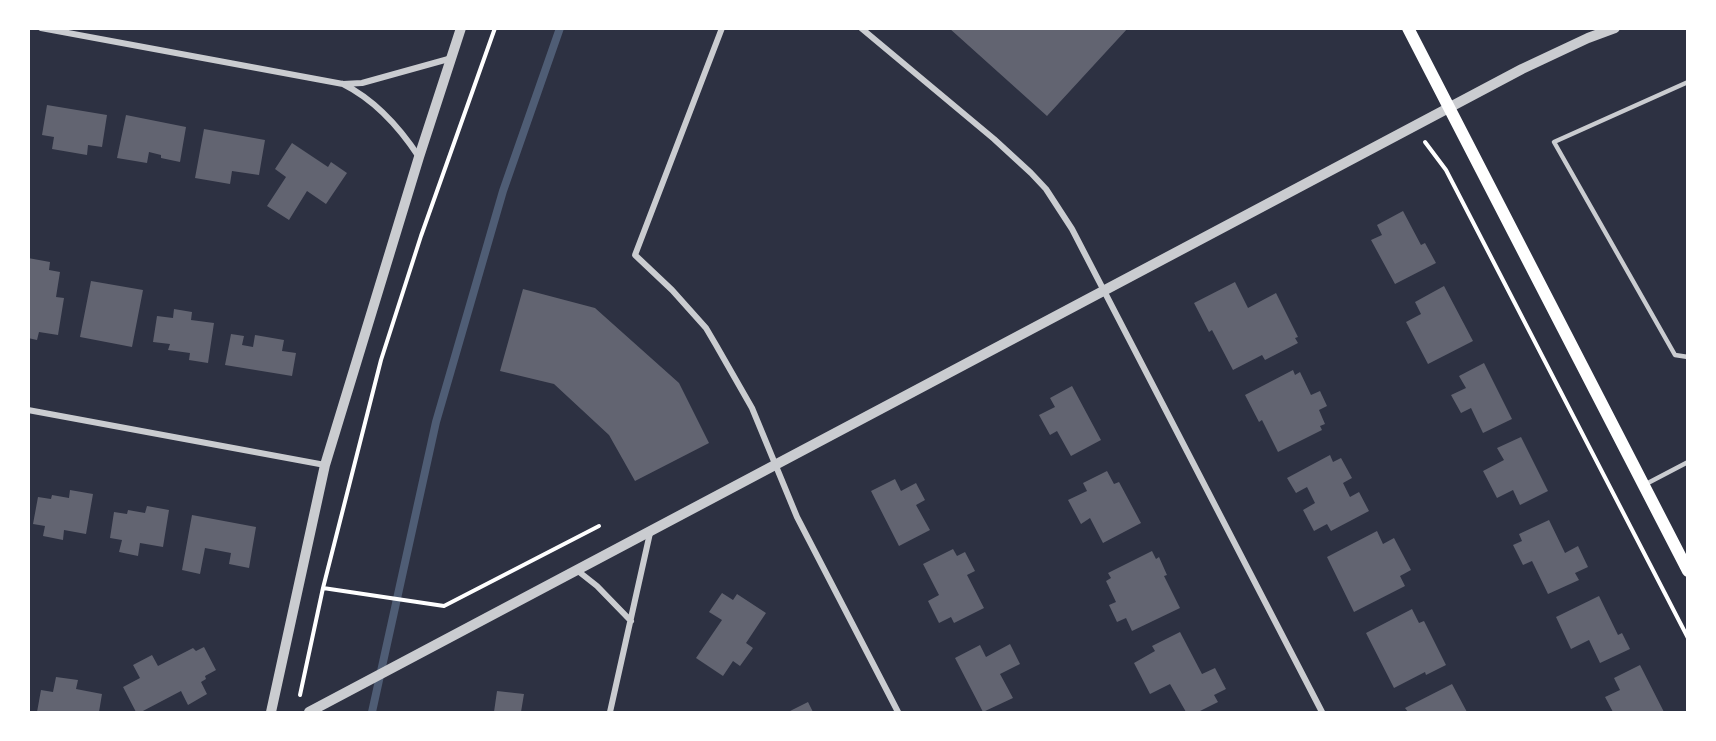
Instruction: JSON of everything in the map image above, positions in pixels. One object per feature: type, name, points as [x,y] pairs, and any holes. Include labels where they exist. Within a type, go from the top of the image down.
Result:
[{"type":"main road","points":[[1408,28],[1688,571]]},
{"type":"street","points":[[41,28],[343,84],[362,83],[452,58]]},
{"type":"street","points":[[271,712],[325,465],[461,28]]},
{"type":"street","points":[[722,28],[635,255],[672,290],[706,328],[752,408],[797,517],[898,712]]},
{"type":"street","points":[[861,28],[994,139],[1046,189],[1072,229],[1322,712]]},
{"type":"street","points":[[309,712],[1532,65],[1588,38],[1615,28]]},
{"type":"street","points":[[343,84],[381,110],[408,140],[419,157]]},
{"type":"street","points":[[28,410],[325,465]]},
{"type":"street","points":[[610,712],[650,532]]},
{"type":"street","points":[[578,571],[597,586],[631,621]]},
{"type":"lane","points":[[1688,82],[1554,142],[1675,355],[1688,357]]},
{"type":"lane","points":[[1644,485],[1688,462]]},
{"type":"path","points":[[299,701],[323,588],[381,360],[421,236],[495,28]]},
{"type":"path","points":[[1437,156],[1457,190],[1688,638]]},
{"type":"path","points":[[323,588],[444,606],[599,526]]},
{"type":"building","points":[[949,28],[1128,28],[1047,116]]},
{"type":"building","points":[[47,105],[107,115],[102,147],[88,145],[87,155],[52,149],[54,137],[42,135]]},
{"type":"building","points":[[126,115],[186,127],[180,162],[161,158],[161,155],[149,152],[147,163],[117,158]]},
{"type":"building","points":[[204,129],[265,140],[259,175],[232,171],[230,184],[195,178]]},
{"type":"building","points":[[292,143],[328,167],[331,162],[347,173],[326,204],[307,191],[289,220],[267,206],[286,177],[275,169]]},
{"type":"building","points":[[1403,211],[1421,245],[1425,243],[1436,263],[1395,284],[1371,240],[1382,235],[1377,225]]},
{"type":"building","points":[[28,258],[50,262],[49,270],[60,272],[56,297],[64,298],[58,335],[39,332],[37,340],[28,338]]},
{"type":"building","points":[[91,281],[143,290],[132,347],[80,337]]},
{"type":"building","points":[[1235,282],[1248,308],[1276,293],[1298,337],[1295,338],[1298,343],[1265,360],[1262,355],[1233,370],[1212,330],[1209,332],[1194,303]]},
{"type":"building","points":[[1444,286],[1473,341],[1428,364],[1406,322],[1421,314],[1415,302]]},
{"type":"building","points":[[523,289],[595,308],[679,383],[709,443],[635,481],[609,435],[554,384],[500,371]]},
{"type":"building","points":[[174,309],[192,312],[191,320],[214,323],[208,363],[189,360],[190,353],[168,350],[170,344],[153,342],[157,316],[173,318]]},
{"type":"building","points":[[231,334],[244,336],[242,345],[253,347],[255,335],[284,340],[282,351],[296,353],[292,376],[225,365]]},
{"type":"building","points":[[1484,363],[1512,419],[1483,433],[1471,408],[1461,413],[1451,395],[1466,388],[1459,376]]},
{"type":"building","points":[[1293,370],[1295,375],[1300,372],[1311,395],[1320,391],[1327,406],[1319,410],[1325,424],[1320,426],[1322,430],[1278,452],[1262,420],[1259,422],[1245,395]]},
{"type":"building","points":[[1072,386],[1101,440],[1071,456],[1057,431],[1050,435],[1039,415],[1055,407],[1050,398]]},
{"type":"building","points":[[1521,437],[1548,491],[1520,505],[1513,490],[1497,498],[1483,471],[1504,460],[1497,448]]},
{"type":"building","points":[[1330,455],[1333,462],[1341,458],[1352,478],[1343,483],[1350,497],[1359,492],[1369,511],[1331,531],[1327,524],[1314,531],[1303,510],[1315,503],[1307,487],[1296,493],[1287,478]]},
{"type":"building","points":[[1107,471],[1114,484],[1119,482],[1141,523],[1103,543],[1090,518],[1081,524],[1068,500],[1087,491],[1083,483]]},
{"type":"building","points":[[895,479],[901,491],[916,483],[925,500],[916,505],[930,530],[899,546],[871,491]]},
{"type":"building","points":[[70,490],[93,494],[86,534],[64,530],[63,540],[43,536],[45,526],[33,524],[38,497],[51,499],[52,495],[69,498]]},
{"type":"building","points":[[147,506],[169,510],[163,547],[140,543],[138,556],[119,552],[122,540],[110,538],[114,512],[127,514],[128,510],[145,513]]},
{"type":"building","points":[[192,515],[256,527],[249,568],[229,564],[231,553],[205,548],[200,574],[182,570]]},
{"type":"building","points":[[1549,520],[1565,553],[1578,546],[1588,567],[1575,573],[1579,580],[1548,594],[1532,561],[1523,565],[1513,545],[1522,541],[1519,534]]},
{"type":"building","points":[[1377,531],[1383,544],[1394,538],[1411,570],[1400,576],[1405,586],[1354,612],[1327,557]]},
{"type":"building","points":[[953,549],[957,556],[965,552],[975,571],[967,575],[984,608],[954,623],[951,617],[939,623],[928,601],[939,595],[923,564]]},
{"type":"building","points":[[1152,551],[1156,559],[1159,557],[1167,575],[1164,576],[1180,608],[1132,631],[1126,618],[1117,622],[1109,605],[1116,602],[1106,581],[1111,578],[1108,573]]},
{"type":"building","points":[[722,593],[733,600],[737,594],[766,613],[746,643],[753,648],[740,666],[733,661],[723,676],[696,658],[722,620],[709,612]]},
{"type":"building","points":[[1599,596],[1618,635],[1622,633],[1630,649],[1600,663],[1589,640],[1571,649],[1556,617]]},
{"type":"building","points":[[1412,609],[1419,623],[1424,621],[1446,665],[1426,675],[1425,672],[1394,688],[1366,633]]},
{"type":"building","points":[[1180,632],[1202,674],[1215,668],[1226,689],[1214,695],[1218,702],[1198,712],[1186,712],[1170,684],[1150,694],[1134,663],[1155,651],[1152,646]]},
{"type":"building","points":[[1010,644],[1020,664],[1000,674],[1013,698],[983,712],[955,658],[980,645],[986,657]]},
{"type":"building","points":[[204,647],[216,670],[205,676],[206,679],[201,682],[207,694],[188,705],[181,691],[141,712],[136,712],[123,687],[140,678],[133,665],[152,655],[158,666],[193,648],[196,651]]},
{"type":"building","points":[[1640,665],[1664,712],[1613,712],[1605,697],[1620,690],[1614,678]]},
{"type":"building","points":[[56,677],[78,680],[76,689],[102,694],[99,712],[37,712],[41,690],[53,692]]},
{"type":"building","points":[[1452,684],[1467,712],[1408,712],[1405,708]]},
{"type":"building","points":[[497,691],[524,694],[521,712],[494,712]]},
{"type":"building","points":[[808,702],[813,712],[788,712]]},
{"type":"waterway","points":[[372,712],[436,422],[503,191],[560,28]]}]
